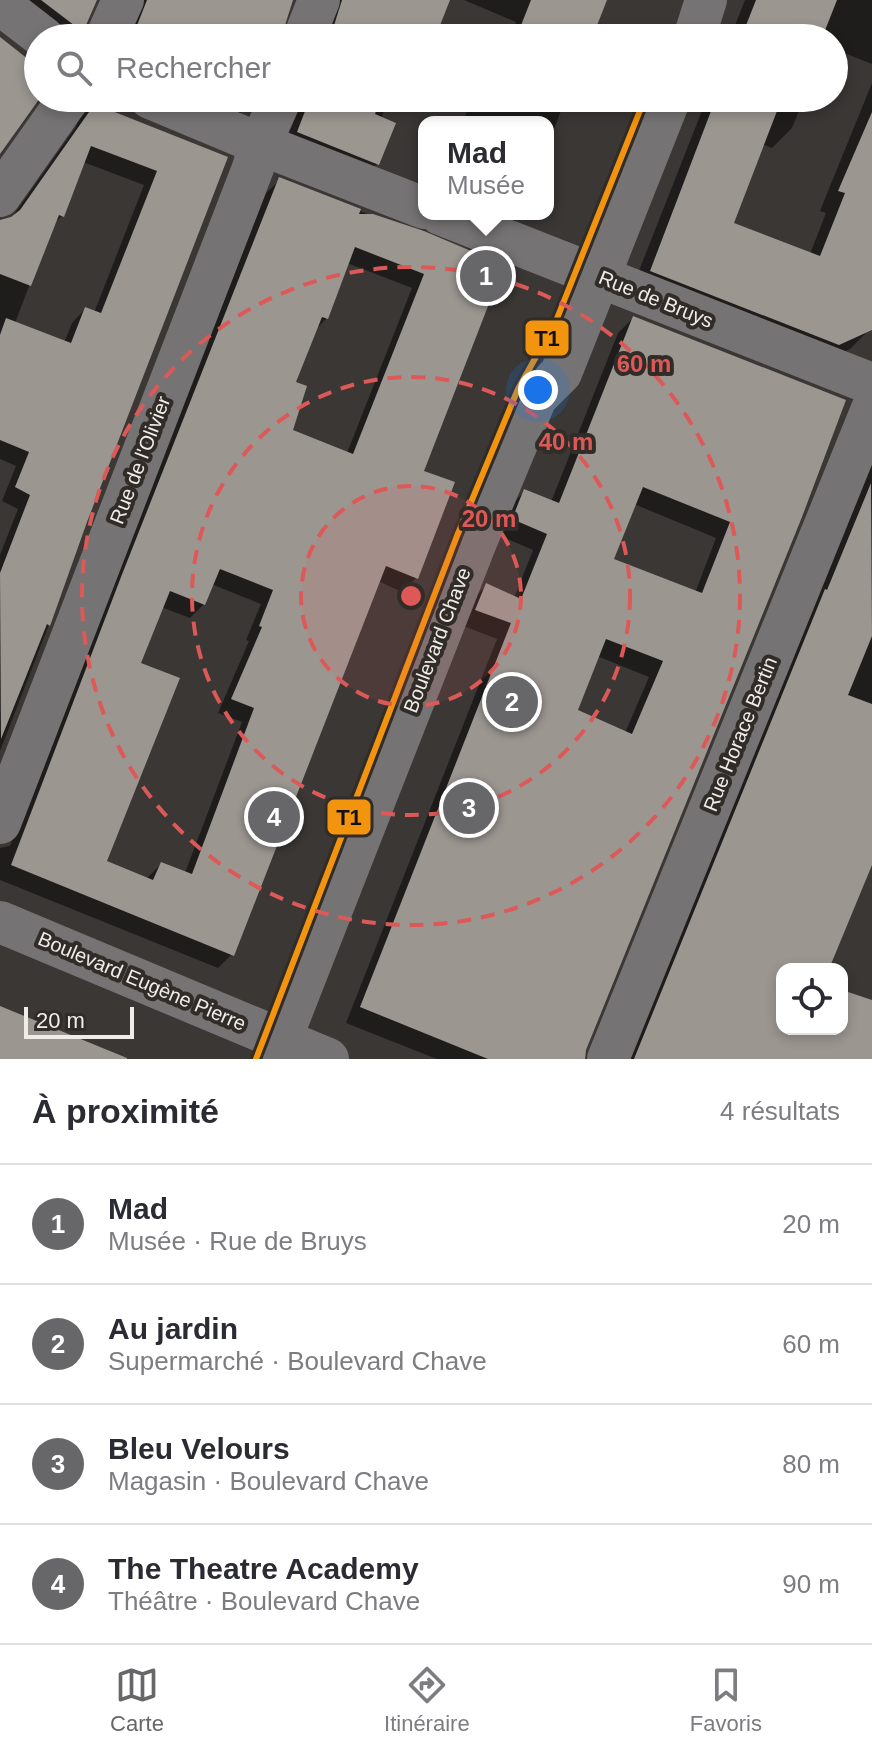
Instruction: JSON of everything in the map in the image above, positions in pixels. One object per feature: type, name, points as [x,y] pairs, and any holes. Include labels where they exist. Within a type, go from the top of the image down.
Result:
[{"type":"street","points":[[112,24],[123,0]]},
{"type":"street","points":[[310,24],[319,0]]},
{"type":"street","points":[[698,24],[706,0]]},
{"type":"street","points":[[0,4],[26,24]]},
{"type":"street","points":[[0,196],[59,112]]},
{"type":"street","points":[[183,112],[418,206]]},
{"type":"street","name":"Rue de l'Olivier","points":[[0,823],[275,112]]},
{"type":"street","name":"Boulevard Chave","points":[[266,1047],[536,398],[561,373],[664,112]]},
{"type":"street","name":"Rue de Bruys","points":[[455,220],[872,384]]},
{"type":"street","name":"Rue Horace Bertin","points":[[608,1059],[872,409]]},
{"type":"street","name":"Boulevard Eugène Pierre","points":[[0,922],[266,1047],[328,1059]]},
{"type":"building","points":[[41,0],[97,0],[86,24],[72,24]]},
{"type":"building","points":[[147,0],[293,0],[285,24],[138,24]]},
{"type":"building","points":[[342,0],[450,0],[441,24],[334,24]]},
{"type":"building","points":[[531,0],[607,0],[598,24],[522,24]]},
{"type":"building","points":[[756,0],[837,0],[828,24],[747,24]]},
{"type":"building","points":[[0,37],[24,56],[24,112],[30,112],[0,154]]},
{"type":"building","points":[[89,112],[115,112],[228,157],[50,626],[47,624],[1,739],[0,573],[30,495],[15,487],[29,452],[0,440],[0,335],[6,318],[71,343],[85,307],[101,313],[157,171],[91,146],[64,217],[59,215],[31,286],[0,274],[0,220],[20,210]]},
{"type":"building","points":[[305,112],[376,112],[396,123],[379,165],[297,132]]},
{"type":"building","points":[[711,112],[777,112],[734,223],[820,256],[845,193],[838,191],[872,112],[872,330],[839,345],[650,271]]},
{"type":"building","points":[[279,177],[361,209],[359,214],[373,214],[424,231],[504,265],[424,471],[455,482],[418,579],[386,566],[234,956],[11,865]],"holes":[[[355,247],[424,274],[353,454],[293,430],[307,386],[296,382],[322,317],[328,319]],[[220,569],[273,590],[259,626],[262,627],[231,699],[254,708],[192,874],[161,862],[153,880],[107,861],[180,678],[141,663],[170,591],[205,605]]]},
{"type":"building","points":[[633,316],[846,400],[585,1059],[488,1059],[360,1007],[511,623],[475,610],[486,583],[521,599],[547,534],[512,519],[524,489],[559,503]],"holes":[[[643,487],[730,522],[702,593],[614,559]],[[606,639],[663,661],[632,734],[578,710]]]},
{"type":"building","points":[[871,483],[872,636],[848,695],[872,704],[872,865],[831,963],[776,963],[776,1035],[848,1035],[848,992],[872,1000],[872,1059],[634,1059],[825,589]]},
{"type":"building","points":[[0,1006],[127,1058],[127,1059],[0,1059]]},
{"type":"transit line","name":"T1","points":[[256,1059],[457,536],[518,389],[556,321],[639,112]]},
{"type":"place","name":"Mad","points":[[486,276]]},
{"type":"place","name":"Au jardin","points":[[512,702]]},
{"type":"place","name":"Bleu Velours","points":[[469,808]]},
{"type":"place","name":"The Theatre Academy","points":[[274,817]]}]
